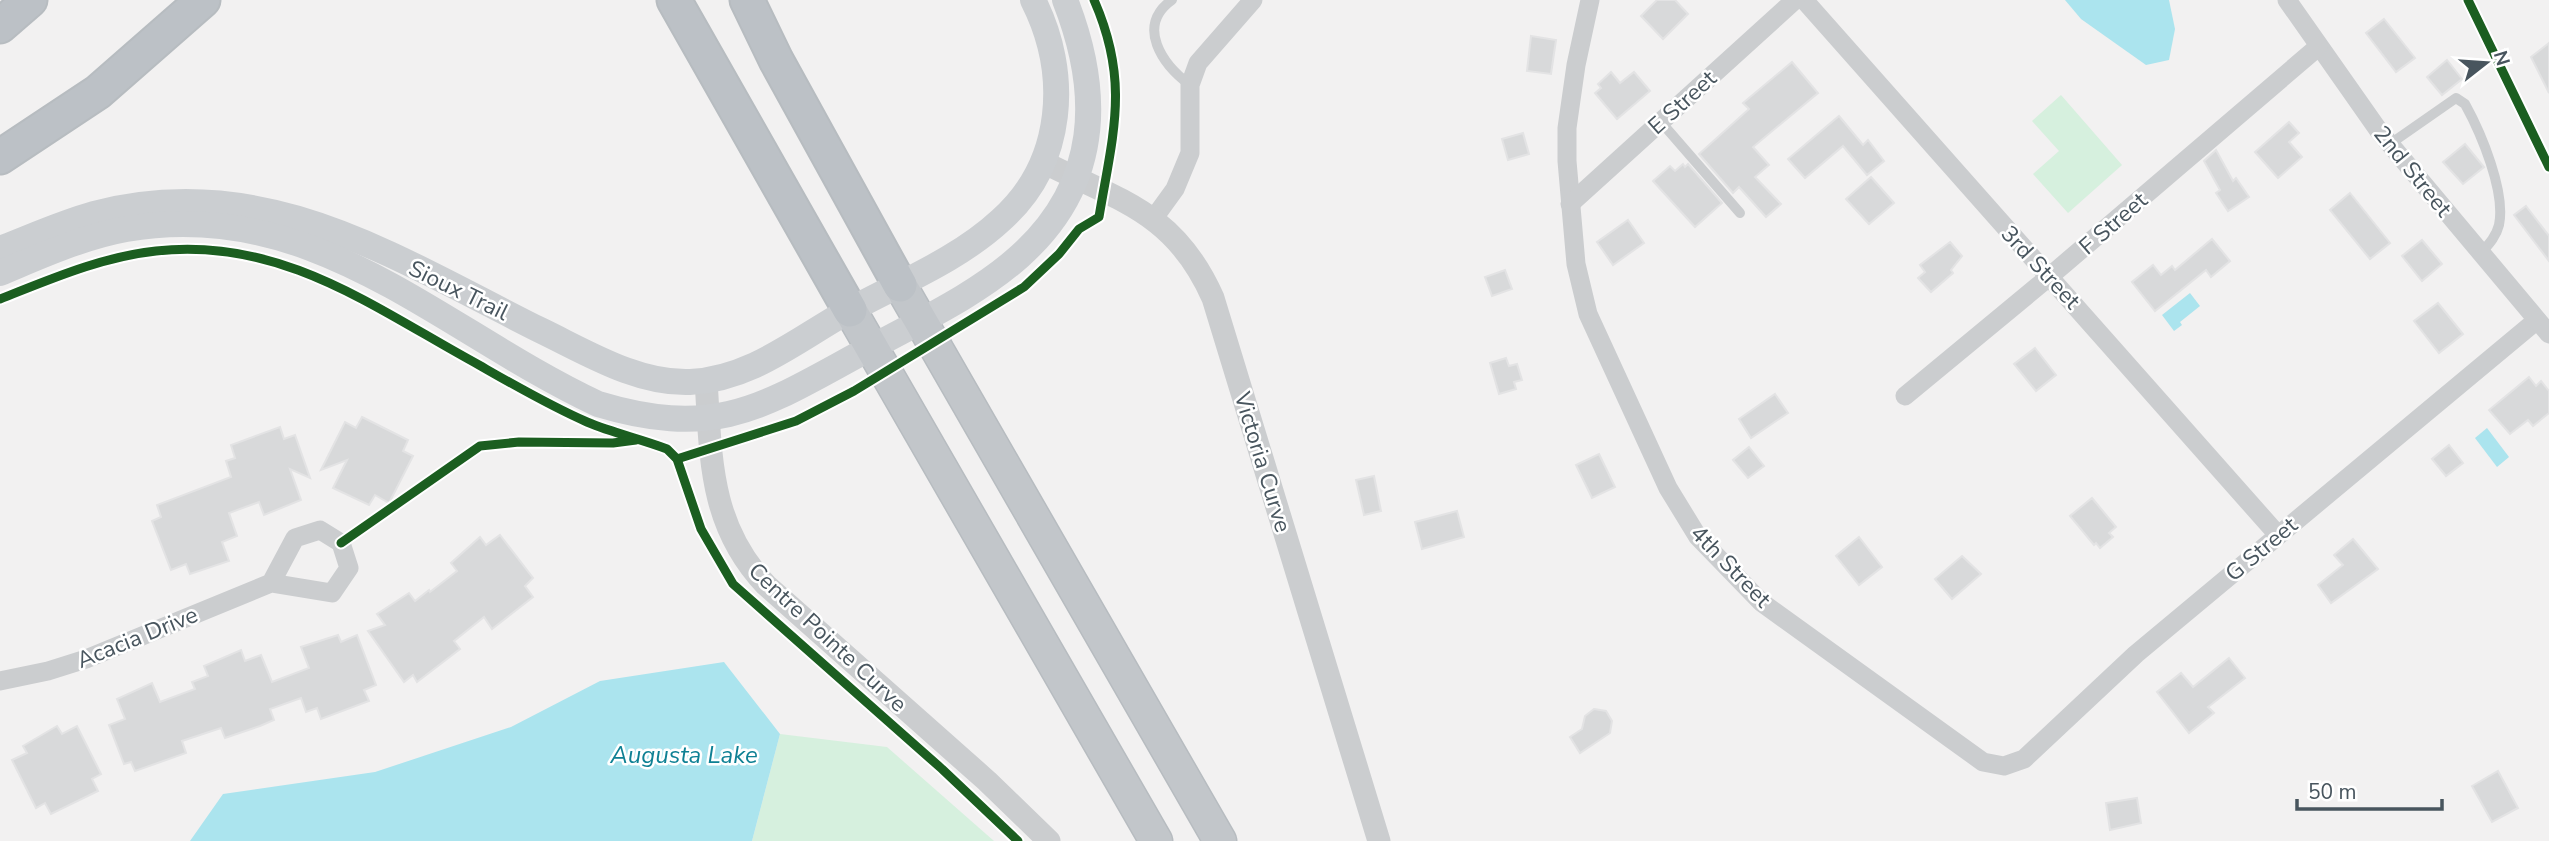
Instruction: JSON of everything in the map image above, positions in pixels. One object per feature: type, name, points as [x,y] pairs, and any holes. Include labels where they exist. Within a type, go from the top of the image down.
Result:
[{"type":"highway","points":[[0,26],[30,0]]},
{"type":"highway","points":[[0,157],[98,92],[203,0]]},
{"type":"highway","points":[[674,0],[1156,841]]},
{"type":"highway","points":[[747,0],[776,60],[900,285],[1220,841]]},
{"type":"main road","name":"Sioux Trail","points":[[0,249],[73,221],[140,205],[217,203],[269,210],[340,232],[614,365],[675,381],[706,380],[757,365],[850,310],[900,285],[1001,221],[1023,197],[1042,162],[1055,117],[1057,78],[1048,36],[1033,0]]},
{"type":"main road","name":"Sioux Trail","points":[[0,273],[81,241],[125,230],[187,224],[258,231],[299,242],[353,265],[598,404],[653,418],[682,421],[708,418],[774,401],[921,321],[1018,258],[1055,217],[1084,150],[1090,95],[1082,45],[1065,0]]},
{"type":"street","points":[[1154,218],[1175,189],[1190,153],[1190,85],[1198,64],[1253,0]]},
{"type":"street","name":"4th Street","points":[[1590,0],[1576,65],[1567,128],[1576,264],[1588,314],[1668,488],[1698,537],[1761,602],[1983,762]]},
{"type":"street","name":"E Street","points":[[1570,204],[1795,0]]},
{"type":"street","name":"3rd Street","points":[[1804,0],[2278,535]]},
{"type":"street","name":"2nd Street","points":[[2287,0],[2318,47],[2390,144],[2543,327]]},
{"type":"street","name":"F Street","points":[[1905,396],[2318,47]]},
{"type":"street","name":"Victoria Curve","points":[[1042,162],[1127,201],[1154,218],[1189,252],[1213,298],[1380,841]]},
{"type":"street","name":"G Street","points":[[1983,762],[2004,766],[2024,759],[2136,654],[2278,535],[2543,327]]},
{"type":"street","name":"Centre Pointe Curve","points":[[706,380],[719,507],[733,539],[754,573],[987,781],[1049,841]]},
{"type":"street","name":"Acacia Drive","points":[[0,681],[76,662],[271,583]]},
{"type":"lane","points":[[1172,0],[1157,15],[1154,24],[1166,65],[1190,85]]},
{"type":"lane","points":[[2390,144],[2456,98],[2465,104],[2488,158],[2499,200],[2499,225],[2492,241],[2481,253]]},
{"type":"lane","points":[[1661,122],[1740,213]]},
{"type":"green space","points":[[2061,95],[2122,165],[2068,213],[2033,174],[2059,151],[2032,121]]},
{"type":"green space","points":[[780,734],[887,747],[994,841],[752,841]]},
{"type":"water","points":[[2065,0],[2169,0],[2175,29],[2169,60],[2146,65],[2081,19]]},
{"type":"water","points":[[2190,293],[2200,306],[2180,322],[2182,325],[2174,331],[2162,315]]},
{"type":"water","points":[[2487,428],[2509,457],[2497,467],[2475,438]]},
{"type":"water","name":"Augusta Lake","points":[[724,662],[780,734],[752,841],[190,841],[223,794],[375,772],[511,727],[600,681]]},
{"type":"building","points":[[1657,0],[1675,0],[1688,14],[1663,39],[1641,16]]},
{"type":"building","points":[[2384,19],[2415,58],[2396,72],[2366,33]]},
{"type":"building","points":[[1531,36],[1556,40],[1551,74],[1527,71]]},
{"type":"building","points":[[2549,43],[2549,93],[2531,57]]},
{"type":"building","points":[[2447,60],[2462,79],[2442,95],[2427,77]]},
{"type":"building","points":[[1792,62],[1818,93],[1753,147],[1769,165],[1755,177],[1781,204],[1766,217],[1739,187],[1733,193],[1699,154],[1749,109],[1743,103]]},
{"type":"building","points":[[1611,72],[1620,83],[1634,72],[1650,91],[1617,119],[1595,93],[1601,88],[1598,84]]},
{"type":"building","points":[[1839,116],[1863,145],[1868,140],[1884,161],[1867,175],[1843,146],[1805,178],[1788,159]]},
{"type":"building","points":[[2289,122],[2299,133],[2289,142],[2302,157],[2278,178],[2255,152]]},
{"type":"building","points":[[1523,133],[1529,154],[1508,160],[1502,139]]},
{"type":"building","points":[[2465,144],[2484,167],[2463,184],[2443,162]]},
{"type":"building","points":[[2216,150],[2233,181],[2236,178],[2249,197],[2228,211],[2216,193],[2220,190],[2204,161]]},
{"type":"building","points":[[1683,164],[1685,167],[1688,164],[1722,203],[1695,227],[1653,181],[1670,166],[1675,171]]},
{"type":"building","points":[[1871,177],[1894,203],[1869,224],[1846,199]]},
{"type":"building","points":[[2350,193],[2390,243],[2370,259],[2330,210]]},
{"type":"building","points":[[2526,206],[2549,236],[2549,261],[2514,215]]},
{"type":"building","points":[[1628,220],[1644,243],[1613,265],[1597,242]]},
{"type":"building","points":[[2212,239],[2230,261],[2211,277],[2206,270],[2155,311],[2132,282],[2153,265],[2161,275],[2172,266],[2175,270]]},
{"type":"building","points":[[2422,240],[2442,264],[2422,281],[2402,256]]},
{"type":"building","points":[[1950,242],[1962,256],[1951,270],[1953,273],[1931,292],[1918,278],[1925,272],[1920,265]]},
{"type":"building","points":[[1505,270],[1512,289],[1492,296],[1485,277]]},
{"type":"building","points":[[2438,303],[2463,334],[2439,353],[2414,321]]},
{"type":"building","points":[[2035,348],[2056,375],[2036,391],[2014,364]]},
{"type":"building","points":[[1506,358],[1509,366],[1517,364],[1522,380],[1514,382],[1516,389],[1499,394],[1490,363]]},
{"type":"building","points":[[2529,377],[2536,386],[2541,381],[2549,391],[2549,413],[2533,426],[2528,420],[2510,434],[2489,410]]},
{"type":"building","points":[[1775,394],[1788,413],[1751,438],[1739,419]]},
{"type":"building","points":[[362,417],[408,440],[403,451],[413,456],[389,503],[375,495],[369,505],[333,488],[347,460],[321,470],[345,422],[356,428]]},
{"type":"building","points":[[280,427],[284,439],[295,435],[310,478],[290,469],[301,500],[264,515],[259,502],[229,513],[237,536],[222,542],[229,561],[190,574],[186,564],[171,570],[152,521],[161,517],[157,505],[231,477],[226,461],[235,458],[231,445]]},
{"type":"building","points":[[2449,445],[2463,463],[2446,476],[2432,459]]},
{"type":"building","points":[[1749,447],[1764,466],[1748,478],[1733,460]]},
{"type":"building","points":[[1599,454],[1615,487],[1592,498],[1576,465]]},
{"type":"building","points":[[1374,476],[1381,511],[1364,515],[1356,480]]},
{"type":"building","points":[[2092,498],[2116,527],[2109,533],[2113,537],[2100,548],[2096,543],[2094,545],[2070,516]]},
{"type":"building","points":[[1457,511],[1464,537],[1422,549],[1415,522]]},
{"type":"building","points":[[500,535],[533,578],[525,586],[533,597],[492,629],[484,617],[454,641],[460,649],[417,682],[413,675],[404,682],[368,631],[385,625],[377,614],[409,593],[415,601],[429,590],[430,592],[457,571],[451,563],[480,537],[486,545]]},
{"type":"building","points":[[1859,537],[1882,567],[1859,585],[1836,556]]},
{"type":"building","points":[[2353,539],[2378,569],[2331,603],[2318,585],[2343,565],[2334,555]]},
{"type":"building","points":[[1962,556],[1981,574],[1952,599],[1935,579]]},
{"type":"building","points":[[338,635],[341,642],[357,635],[376,685],[364,690],[369,701],[321,719],[317,708],[306,712],[301,698],[270,709],[274,720],[260,726],[225,738],[221,728],[182,741],[186,753],[135,771],[131,762],[124,764],[109,725],[125,719],[117,699],[152,683],[160,702],[195,689],[192,682],[208,676],[204,666],[241,650],[245,661],[261,655],[272,682],[309,668],[301,647]]},
{"type":"building","points":[[2229,658],[2245,678],[2208,707],[2214,713],[2189,733],[2157,692],[2181,673],[2193,687]]},
{"type":"building","points":[[1594,709],[1606,711],[1612,721],[1610,733],[1580,753],[1570,737],[1582,729],[1585,716]]},
{"type":"building","points":[[57,726],[62,734],[77,726],[101,774],[92,779],[98,791],[51,814],[45,803],[36,808],[12,760],[27,753],[23,746]]},
{"type":"building","points":[[2498,771],[2518,808],[2492,822],[2472,786]]},
{"type":"building","points":[[2137,798],[2141,823],[2110,830],[2106,803]]},
{"type":"cycle path","points":[[677,459],[796,421],[854,391],[1024,287],[1059,254],[1079,229],[1099,217],[1113,133],[1115,83],[1105,29],[1094,0]]},
{"type":"cycle path","points":[[2468,0],[2549,167]]},
{"type":"cycle path","points":[[0,299],[76,270],[136,254],[202,250],[245,255],[326,281],[559,409],[597,426],[667,449],[677,459],[701,529],[733,584],[942,769],[1018,841]]},
{"type":"cycle path","points":[[341,543],[480,446],[519,442],[613,443],[636,440]]}]
